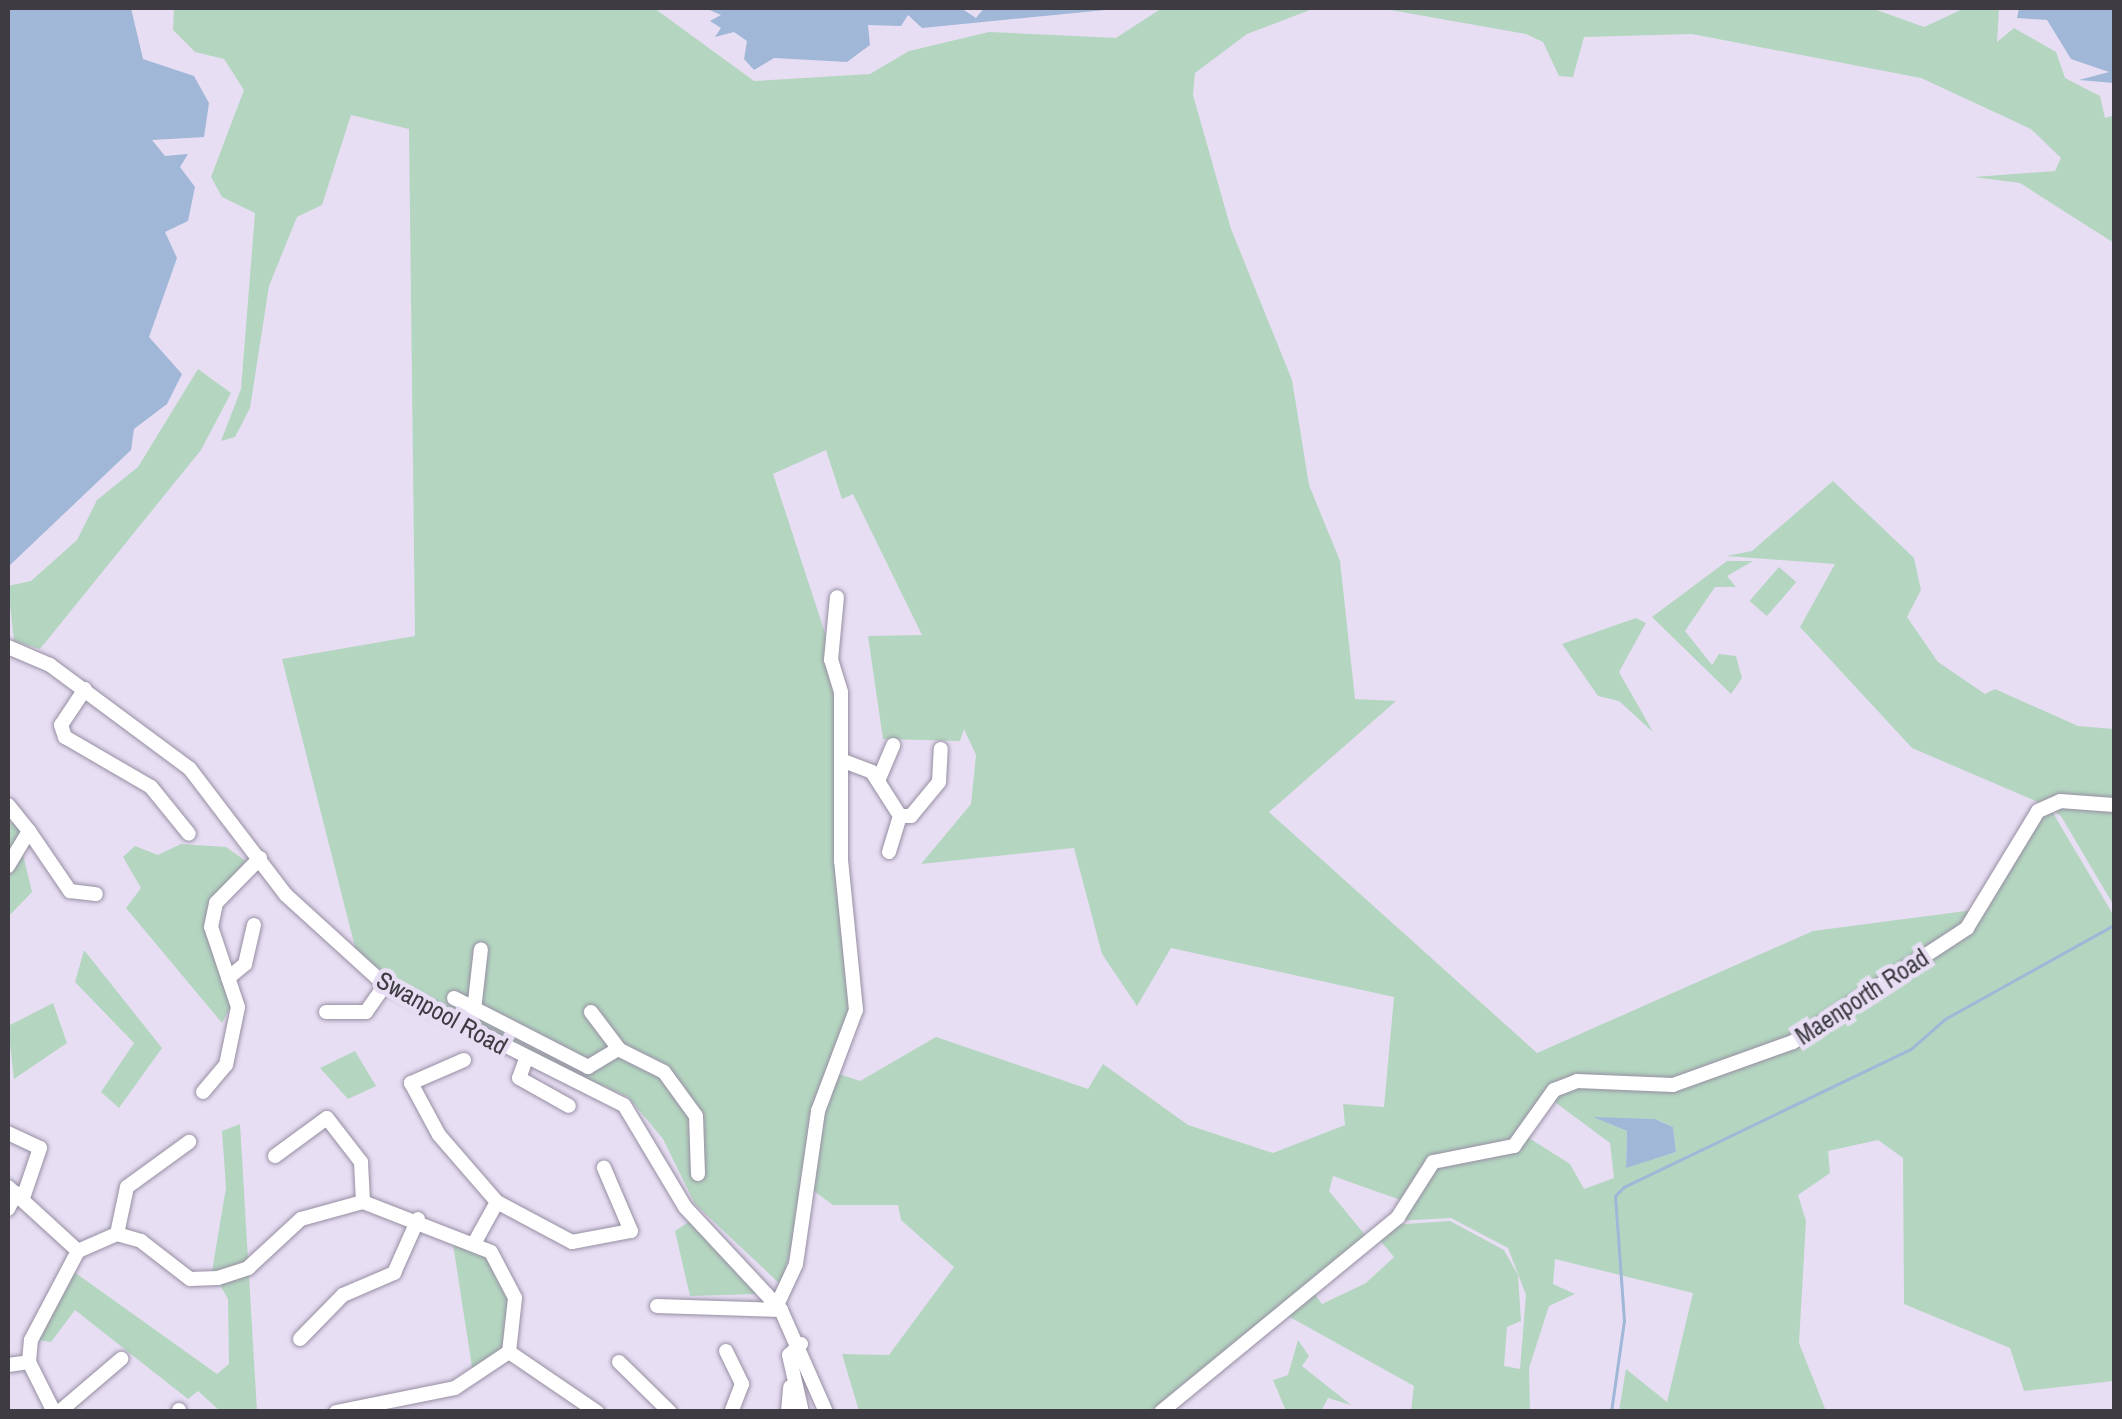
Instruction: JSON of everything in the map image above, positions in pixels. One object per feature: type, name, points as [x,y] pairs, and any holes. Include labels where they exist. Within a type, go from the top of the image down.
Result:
[{"type":"street","points":[[658,1306],[779,1308],[800,1248],[818,1112],[856,1010],[840,760],[841,692],[831,660],[837,597]]},
{"type":"street","name":"Swanpool Road","points":[[8,647],[85,688],[190,768],[320,932],[385,985],[639,1120],[685,1206],[779,1308],[801,1344],[826,1412]]},
{"type":"street","points":[[85,688],[60,725],[65,737],[151,788],[189,834]]},
{"type":"street","points":[[878,781],[892,745]]},
{"type":"street","points":[[888,852],[900,816],[932,792],[942,749]]},
{"type":"street","points":[[840,760],[860,762],[878,781],[900,816]]},
{"type":"street","name":"Maenporth Road","points":[[1161,1412],[1398,1217],[1433,1162],[1514,1146],[1548,1098],[1578,1081],[1673,1085],[1793,1042],[1967,928],[2038,811],[2060,801],[2114,805]]},
{"type":"street","points":[[8,805],[70,891],[96,894]]},
{"type":"street","points":[[8,866],[28,831]]},
{"type":"street","points":[[204,1092],[226,1065],[238,1007],[211,927],[216,903],[260,858]]},
{"type":"street","points":[[228,978],[245,964],[254,925]]},
{"type":"street","points":[[474,1010],[481,949]]},
{"type":"street","points":[[326,1012],[366,1012],[385,985]]},
{"type":"street","points":[[454,998],[588,1067],[620,1050]]},
{"type":"street","points":[[591,1012],[620,1050],[664,1072],[690,1101],[698,1174]]},
{"type":"street","points":[[526,1059],[519,1078],[569,1106]]},
{"type":"street","points":[[464,1060],[412,1083],[439,1135],[497,1202],[594,1245],[631,1231],[604,1168]]},
{"type":"street","points":[[274,1156],[327,1118],[362,1162],[362,1202]]},
{"type":"street","points":[[8,1133],[40,1148],[8,1208]]},
{"type":"street","points":[[117,1234],[127,1187],[189,1142]]},
{"type":"street","points":[[16,1193],[78,1251]]},
{"type":"street","points":[[122,1359],[52,1410],[28,1362],[35,1327],[78,1251],[117,1234],[142,1241],[190,1279],[248,1268],[301,1220],[362,1202],[476,1240],[511,1282],[509,1352],[474,1380],[415,1404],[336,1412]]},
{"type":"street","points":[[476,1240],[497,1202]]},
{"type":"street","points":[[300,1339],[343,1295],[394,1273],[418,1219]]},
{"type":"street","points":[[801,1344],[789,1355],[802,1412]]},
{"type":"street","points":[[726,1351],[742,1384],[731,1412]]},
{"type":"street","points":[[509,1352],[588,1409]]},
{"type":"street","points":[[8,1365],[28,1362]]},
{"type":"street","points":[[619,1362],[670,1412]]},
{"type":"street","points":[[788,1412],[792,1377]]},
{"type":"green space","points":[[174,8],[654,8],[754,81],[870,74],[909,51],[989,32],[1116,38],[1162,8],[1315,8],[1247,34],[1195,73],[1193,95],[1231,229],[1292,380],[1309,485],[1340,561],[1355,699],[1396,701],[1269,812],[1537,1053],[1813,931],[1981,909],[2045,805],[1912,748],[1800,627],[1835,564],[1726,556],[1752,551],[1833,481],[1914,558],[1921,590],[1907,617],[1938,662],[1985,694],[1995,689],[2078,726],[2114,729],[2114,906],[2061,816],[2050,808],[2114,916],[2114,1381],[2024,1391],[2010,1348],[1904,1304],[1903,1158],[1878,1140],[1828,1151],[1830,1173],[1798,1195],[1806,1221],[1799,1343],[1826,1411],[1619,1411],[1626,1369],[1667,1402],[1693,1293],[1555,1259],[1553,1284],[1575,1294],[1549,1306],[1529,1368],[1530,1411],[1411,1411],[1414,1386],[1279,1311],[1310,1288],[1322,1304],[1366,1283],[1394,1257],[1378,1238],[1392,1225],[1450,1221],[1504,1250],[1518,1275],[1521,1321],[1507,1327],[1504,1366],[1520,1369],[1526,1295],[1508,1248],[1451,1218],[1396,1221],[1419,1195],[1434,1163],[1514,1147],[1529,1138],[1570,1164],[1584,1189],[1614,1178],[1610,1143],[1548,1097],[1528,1136],[1433,1162],[1409,1203],[1333,1176],[1329,1191],[1370,1241],[1245,1335],[1161,1411],[859,1411],[842,1354],[889,1355],[954,1267],[901,1220],[898,1205],[833,1205],[811,1189],[818,1111],[833,1072],[860,1081],[936,1037],[1088,1089],[1103,1064],[1188,1125],[1273,1153],[1345,1125],[1343,1104],[1384,1107],[1394,997],[1171,948],[1137,1006],[1102,954],[1074,848],[921,864],[971,804],[976,755],[964,729],[960,741],[883,739],[868,636],[922,635],[853,494],[842,499],[826,450],[773,474],[826,636],[835,693],[835,848],[850,1008],[814,1110],[805,1197],[781,1285],[695,1204],[663,1139],[628,1097],[480,1030],[357,955],[282,659],[415,636],[409,129],[351,115],[322,205],[297,217],[269,286],[250,408],[235,437],[221,441],[241,389],[255,213],[222,197],[211,177],[244,90],[224,59],[195,52],[173,30]],"holes":[[[1596,1118],[1656,1119],[1673,1127],[1676,1152],[1626,1167],[1627,1131]]]},
{"type":"green space","points":[[1379,8],[1871,8],[1924,27],[1965,8],[1999,8],[1997,42],[2014,28],[2056,52],[2065,78],[2100,96],[2105,118],[2114,115],[2114,243],[2020,183],[1974,177],[2055,171],[2061,158],[2031,129],[1921,78],[1692,34],[1584,37],[1573,77],[1559,76],[1543,42],[1526,34]]},
{"type":"green space","points":[[198,369],[231,393],[201,450],[40,649],[14,641],[8,586],[31,581],[77,540],[97,500],[138,467]]},
{"type":"green space","points":[[1727,561],[1753,561],[1727,576],[1736,587],[1715,587],[1685,631],[1712,665],[1719,654],[1736,656],[1742,678],[1731,694],[1652,617]]},
{"type":"green space","points":[[1779,567],[1796,582],[1767,616],[1749,601]]},
{"type":"green space","points":[[1636,618],[1646,623],[1619,672],[1653,732],[1619,701],[1598,696],[1562,644]]},
{"type":"green space","points":[[27,821],[21,846],[32,892],[8,917],[8,823]]},
{"type":"green space","points":[[181,844],[226,847],[246,861],[217,893],[205,930],[231,1006],[222,1023],[126,908],[141,888],[123,857],[135,846],[158,855]]},
{"type":"green space","points":[[84,950],[162,1048],[119,1108],[101,1092],[134,1043],[75,982]]},
{"type":"green space","points":[[53,1003],[67,1043],[14,1079],[8,1026]]},
{"type":"green space","points":[[355,1051],[376,1086],[348,1099],[320,1068]]},
{"type":"green space","points":[[240,1124],[257,1411],[220,1411],[198,1391],[188,1399],[75,1310],[51,1342],[32,1339],[70,1269],[217,1374],[229,1364],[228,1299],[212,1271],[226,1188],[222,1131]]},
{"type":"green space","points":[[690,1221],[757,1294],[690,1296],[675,1231]]},
{"type":"green space","points":[[451,1231],[476,1240],[511,1282],[509,1346],[474,1380]]},
{"type":"green space","points":[[1298,1340],[1309,1356],[1302,1366],[1351,1405],[1328,1398],[1321,1411],[1286,1411],[1273,1380],[1288,1375]]},
{"type":"water","points":[[8,8],[131,8],[143,59],[194,76],[209,103],[204,137],[152,140],[165,156],[188,154],[180,167],[195,187],[188,221],[165,232],[177,258],[149,337],[182,374],[167,404],[134,429],[131,450],[8,567]]},
{"type":"water","points":[[705,8],[961,8],[976,18],[984,8],[1126,8],[922,28],[908,15],[901,26],[868,25],[870,45],[847,62],[774,58],[754,70],[744,59],[747,41],[734,32],[715,37],[721,28],[710,21],[721,15]]},
{"type":"water","points":[[2019,8],[2114,8],[2114,83],[2079,80],[2109,72],[2071,59],[2047,20],[2017,18]]},
{"type":"water","points":[[1593,1117],[1655,1119],[1673,1127],[1676,1152],[1626,1168],[1627,1131]]},
{"type":"waterway","points":[[1611,1412],[1624,1321],[1615,1196],[1624,1187],[1911,1049],[1945,1019],[2114,925]]}]
